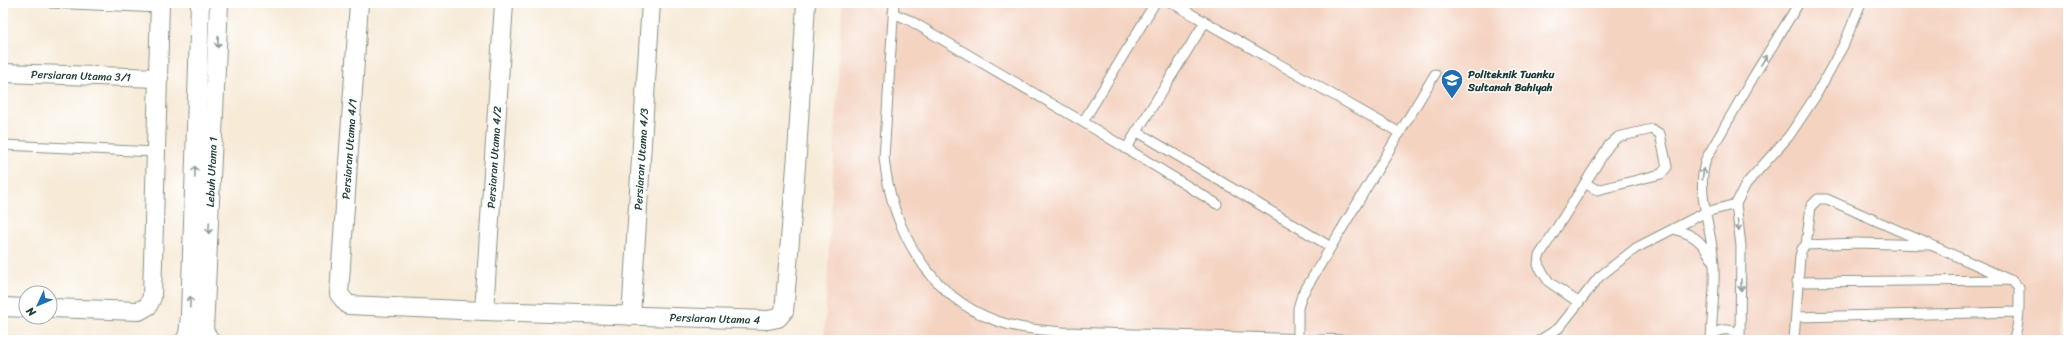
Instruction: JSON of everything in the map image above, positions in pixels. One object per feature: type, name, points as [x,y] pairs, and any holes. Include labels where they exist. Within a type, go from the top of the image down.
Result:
[{"type":"street","name":"Lebuh Utama 1","points":[[185,340],[188,336],[190,315],[200,3]]},
{"type":"street","name":"Lebuh Utama 1","points":[[210,340],[204,331],[219,3]]},
{"type":"street","name":"Persiaran Utama 4/1","points":[[339,294],[359,3]]},
{"type":"street","name":"Persiaran Utama 4/2","points":[[484,311],[504,3]]},
{"type":"street","name":"Persiaran Utama 4/3","points":[[631,316],[651,3]]},
{"type":"street","name":"Persiaran Utama 4","points":[[339,294],[348,305],[631,316],[768,320],[778,318],[784,311],[797,154],[806,3]]},
{"type":"street","points":[[58,308],[138,311],[148,306],[152,297],[160,5]]},
{"type":"street","name":"Persiaran Utama 3/1","points":[[3,73],[159,78]]},
{"type":"street","points":[[3,307],[18,308]]},
{"type":"lane","points":[[51,3],[160,5]]},
{"type":"lane","points":[[894,3],[884,157],[885,172],[892,203],[911,250],[946,291],[971,308],[996,321],[1020,328],[1124,334],[1298,337],[1350,340]]},
{"type":"lane","points":[[1083,122],[1155,3]]},
{"type":"lane","points":[[1172,3],[1400,133]]},
{"type":"lane","points":[[1711,338],[1714,264],[1702,187],[1703,170],[1706,159],[1755,74],[1799,3]]},
{"type":"lane","points":[[1740,340],[1741,246],[1736,204],[1746,184],[1789,136],[1815,97],[1844,44],[1861,3]]},
{"type":"lane","points":[[893,13],[909,20],[1083,122],[1217,204]]},
{"type":"lane","points":[[1126,149],[1205,22]]},
{"type":"lane","points":[[1298,337],[1298,308],[1302,295],[1435,74]]},
{"type":"lane","points":[[1578,302],[1549,282],[1538,265],[1539,256],[1585,183],[1609,145],[1618,138],[1652,129],[1660,134],[1667,167],[1661,174],[1597,190],[1585,183]]},
{"type":"lane","points":[[1136,131],[1331,247]]},
{"type":"lane","points":[[3,145],[156,152]]},
{"type":"lane","points":[[1794,340],[1800,256],[1802,249],[1806,245],[1811,206],[1818,199],[1827,199],[2011,280],[2019,288],[2016,334],[2013,340]]},
{"type":"lane","points":[[1540,340],[1558,328],[1599,277],[1636,248],[1706,212],[1736,204]]},
{"type":"lane","points":[[1674,228],[1692,235],[1703,244],[1714,264]]},
{"type":"lane","points":[[1806,245],[1857,243],[1933,245]]},
{"type":"lane","points":[[1797,282],[2011,280]]},
{"type":"lane","points":[[1796,317],[2018,312]]},
{"type":"lane","points":[[1711,338],[1719,331],[1728,329],[1737,332],[1740,340]]},
{"type":"shaded area","name":"Politeknik Tuanku Sultanah Bahiyah","points":[[842,3],[2068,3],[2068,196],[2062,340],[824,340]]},
{"type":"place","name":"Politeknik Tuanku Sultanah Bahiyah","points":[[1452,100]]}]
